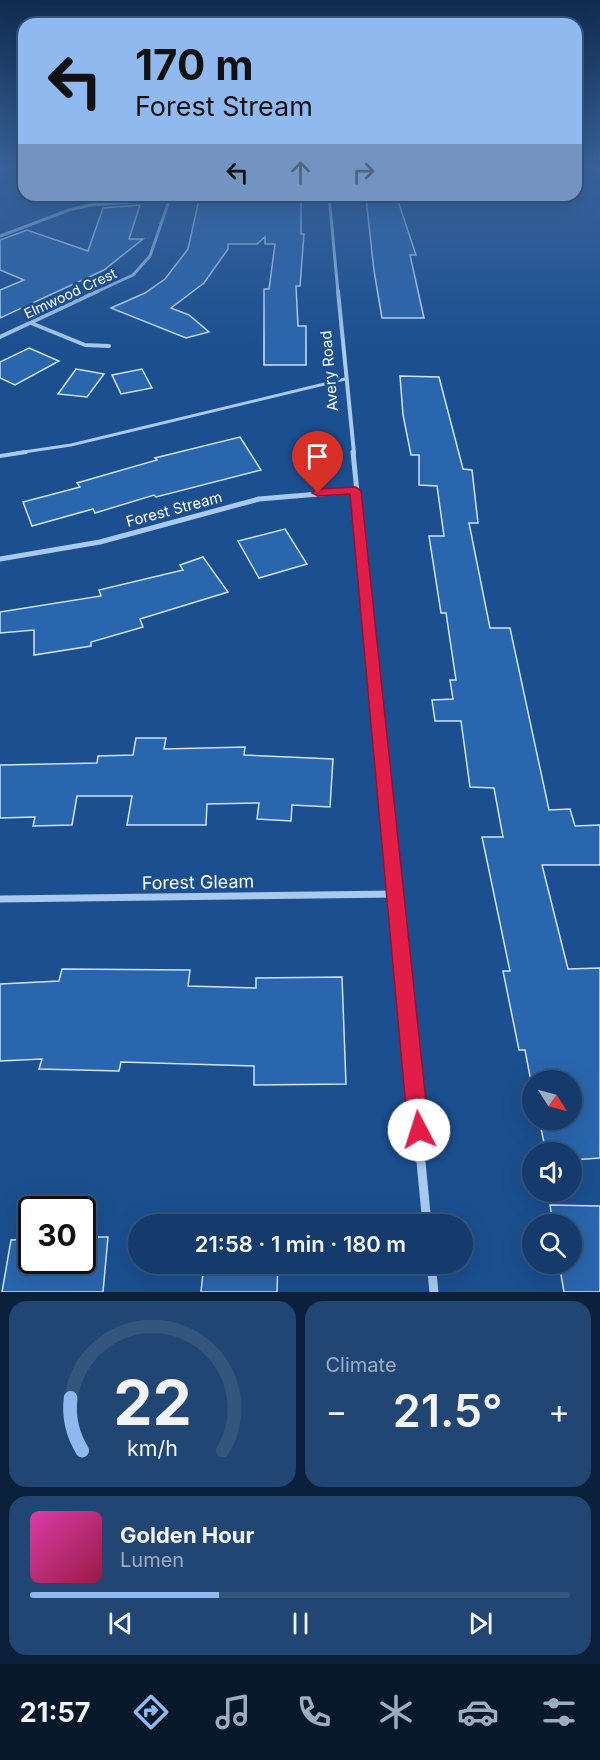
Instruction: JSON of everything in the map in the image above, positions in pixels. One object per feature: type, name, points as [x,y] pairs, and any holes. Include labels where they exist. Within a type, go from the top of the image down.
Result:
[{"type":"street","points":[[0,236],[18,229]]},
{"type":"street","name":"Elmwood Crest","points":[[0,337],[132,275],[144,266],[160,229]]},
{"type":"street","name":"Avery Road","points":[[331,229],[426,1214]]},
{"type":"street","points":[[31,323],[85,345],[109,346]]},
{"type":"street","name":"Forest Stream","points":[[0,559],[100,542],[259,499],[356,491]]},
{"type":"street","name":"Forest Gleam","points":[[0,899],[397,894]]},
{"type":"street","points":[[432,1274],[434,1292]]},
{"type":"lane","points":[[0,456],[72,445],[345,379]]},
{"type":"building","points":[[96,229],[132,229],[129,239],[143,239],[104,270],[0,318],[0,290],[24,280],[0,270],[0,240],[27,230],[88,251]]},
{"type":"building","points":[[192,229],[301,229],[301,234],[304,234],[300,286],[296,286],[298,326],[306,326],[306,365],[264,365],[264,289],[269,289],[275,244],[265,244],[265,237],[257,244],[228,244],[228,249],[204,283],[171,308],[189,315],[209,332],[186,338],[111,308],[145,293],[165,279],[188,249]]},
{"type":"building","points":[[369,229],[407,229],[416,255],[410,255],[424,318],[382,318]]},
{"type":"building","points":[[29,348],[59,361],[15,385],[0,378],[0,362]]},
{"type":"building","points":[[76,369],[104,374],[87,397],[58,394]]},
{"type":"building","points":[[142,369],[152,388],[121,394],[112,375]]},
{"type":"building","points":[[400,376],[439,377],[463,469],[472,470],[478,523],[469,523],[490,628],[510,628],[549,810],[570,809],[575,826],[600,825],[600,865],[542,865],[568,969],[600,968],[600,1158],[582,1159],[582,1142],[544,1142],[541,1130],[582,1130],[582,1070],[529,1070],[525,1050],[519,1050],[503,971],[510,971],[482,837],[503,837],[494,788],[470,787],[461,721],[435,721],[432,700],[453,699],[450,680],[456,680],[446,613],[441,613],[429,536],[444,536],[437,486],[419,485],[419,455],[411,455],[403,415]]},
{"type":"building","points":[[240,437],[261,470],[156,497],[154,495],[95,513],[93,509],[32,526],[23,502],[80,487],[77,483],[157,460],[155,458]]},
{"type":"building","points":[[285,529],[307,564],[259,578],[238,541]]},
{"type":"building","points":[[203,557],[228,592],[140,619],[143,627],[91,642],[91,646],[34,655],[34,630],[0,633],[0,612],[101,596],[99,590],[183,570],[180,565]]},
{"type":"building","points":[[136,738],[166,738],[164,749],[245,747],[244,755],[333,759],[330,807],[292,805],[291,821],[257,819],[259,803],[207,804],[206,825],[127,825],[132,796],[77,796],[72,825],[33,826],[35,817],[0,818],[0,765],[97,763],[98,756],[133,755]]},
{"type":"building","points":[[62,969],[190,970],[188,986],[256,988],[256,978],[342,977],[346,1084],[254,1085],[254,1066],[121,1062],[119,1071],[39,1069],[42,1059],[0,1061],[0,984],[59,981]]},
{"type":"building","points":[[550,1205],[600,1206],[600,1292],[564,1292],[561,1274],[582,1274],[582,1214],[551,1214]]},
{"type":"building","points":[[96,1237],[108,1237],[103,1292],[2,1292],[11,1240],[18,1240],[18,1274],[96,1274]]},
{"type":"building","points":[[203,1274],[278,1274],[277,1292],[201,1292]]},
{"type":"route","points":[[318,493],[356,491],[419,1130]]}]
